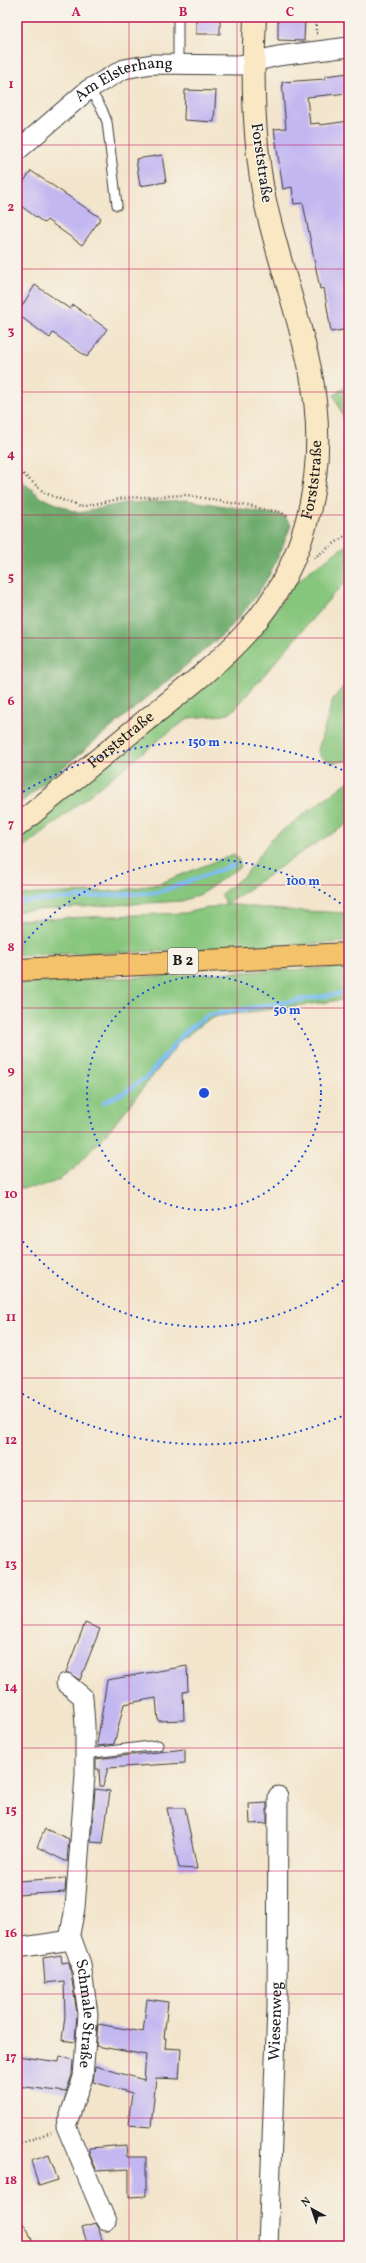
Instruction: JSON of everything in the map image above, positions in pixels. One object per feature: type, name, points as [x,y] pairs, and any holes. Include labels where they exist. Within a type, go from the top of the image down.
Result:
[{"type":"main road","name":"B 2","points":[[17,970],[349,954]]},
{"type":"street","name":"Forststraße","points":[[17,826],[184,690],[245,634],[285,579],[305,531],[318,472],[317,423],[310,370],[273,233],[260,173],[255,121],[252,63],[255,17]]},
{"type":"street","name":"Am Elsterhang","points":[[17,151],[89,89],[129,68],[152,64],[240,65],[278,56],[349,47]]},
{"type":"street","name":"Schmale Straße","points":[[66,1683],[83,1697],[85,1754],[75,1908],[70,1934],[81,1964],[88,2014],[83,2078],[66,2126]]},
{"type":"street","name":"Wiesenweg","points":[[268,2246],[277,2008],[278,1796]]},
{"type":"street","name":"Schmale Straße","points":[[17,1948],[71,1940]]},
{"type":"street","points":[[66,2126],[106,2221]]},
{"type":"street","points":[[17,2234],[22,2246]]},
{"type":"lane","points":[[178,17],[178,64]]},
{"type":"lane","points":[[89,89],[102,109],[107,122],[117,205]]},
{"type":"lane","points":[[85,1754],[158,1745]]},
{"type":"path","points":[[316,17],[316,33],[321,33]]},
{"type":"path","points":[[17,470],[45,493],[80,507],[124,498],[187,495],[280,512],[290,517],[305,531]]},
{"type":"path","points":[[310,560],[349,533]]},
{"type":"path","points":[[17,2145],[66,2126]]},
{"type":"green space","points":[[349,384],[349,431],[334,395]]},
{"type":"green space","points":[[17,477],[42,498],[79,513],[124,503],[187,500],[279,515],[285,517],[291,525],[278,557],[265,582],[248,606],[226,632],[17,806]]},
{"type":"green space","points":[[349,543],[349,579],[331,597],[233,711],[224,715],[189,718],[161,738],[17,853],[17,839],[274,612],[292,587],[307,573]]},
{"type":"green space","points":[[349,680],[349,760],[333,763],[321,757],[318,750],[333,699]]},
{"type":"green space","points":[[349,781],[349,823],[302,852],[227,904],[281,910],[349,913],[349,942],[169,951],[17,955],[17,920],[184,913],[226,904],[221,894],[246,874],[272,838]]},
{"type":"green space","points":[[234,854],[241,866],[201,894],[182,901],[17,911],[17,895],[117,891],[158,884]]},
{"type":"green space","points":[[349,967],[349,999],[218,1016],[204,1022],[181,1040],[113,1126],[75,1168],[59,1180],[40,1187],[17,1188],[17,983]]},
{"type":"building","points":[[196,17],[220,17],[220,34],[196,34]]},
{"type":"building","points":[[278,17],[305,17],[304,41],[278,40]]},
{"type":"building","points":[[349,73],[349,93],[307,97],[310,124],[319,123],[320,125],[349,121],[349,329],[331,332],[324,288],[320,289],[303,203],[294,204],[292,187],[283,189],[274,129],[286,128],[282,82],[325,79],[325,76]]},
{"type":"building","points":[[185,90],[216,91],[214,122],[184,120]]},
{"type":"building","points":[[162,155],[166,182],[140,186],[136,159]]},
{"type":"building","points":[[31,171],[101,218],[82,245],[47,220],[44,223],[17,203],[17,191]]},
{"type":"building","points":[[35,285],[70,309],[73,305],[107,329],[87,357],[53,333],[50,338],[17,314]]},
{"type":"building","points":[[85,1623],[100,1629],[80,1680],[66,1672]]},
{"type":"building","points":[[187,1666],[188,1691],[183,1692],[184,1720],[158,1721],[156,1698],[124,1704],[114,1744],[98,1746],[97,1744],[107,1680]]},
{"type":"building","points":[[185,1749],[185,1763],[108,1768],[103,1786],[100,1786],[99,1769],[96,1769],[96,1759]]},
{"type":"building","points":[[95,1789],[110,1791],[103,1843],[91,1842]]},
{"type":"building","points":[[267,1803],[267,1823],[250,1824],[249,1804]]},
{"type":"building","points":[[167,1808],[185,1808],[197,1869],[179,1868]]},
{"type":"building","points":[[45,1829],[69,1839],[67,1862],[37,1847]]},
{"type":"building","points":[[66,1878],[65,1892],[17,1895],[17,1881]]},
{"type":"building","points":[[61,1955],[62,1963],[69,1962],[70,1967],[77,2014],[75,2042],[62,2040],[65,2016],[64,1981],[45,1983],[43,1958]]},
{"type":"building","points":[[147,1999],[168,2002],[164,2038],[166,2038],[165,2048],[181,2049],[179,2079],[156,2078],[151,2127],[128,2125],[132,2093],[93,2082],[95,2066],[144,2080],[146,2055],[96,2046],[98,2024],[143,2032]]},
{"type":"building","points":[[17,2056],[59,2062],[60,2056],[73,2060],[72,2075],[66,2092],[17,2086]]},
{"type":"building","points":[[126,2145],[127,2157],[146,2157],[146,2196],[129,2197],[129,2169],[97,2171],[89,2153],[89,2148]]},
{"type":"building","points":[[49,2155],[58,2180],[39,2186],[31,2161]]},
{"type":"building","points":[[95,2223],[104,2246],[88,2246],[82,2227]]},
{"type":"waterway","points":[[17,902],[159,892],[234,865]]},
{"type":"waterway","points":[[104,1102],[127,1091],[149,1075],[185,1032],[208,1015],[349,992]]}]
